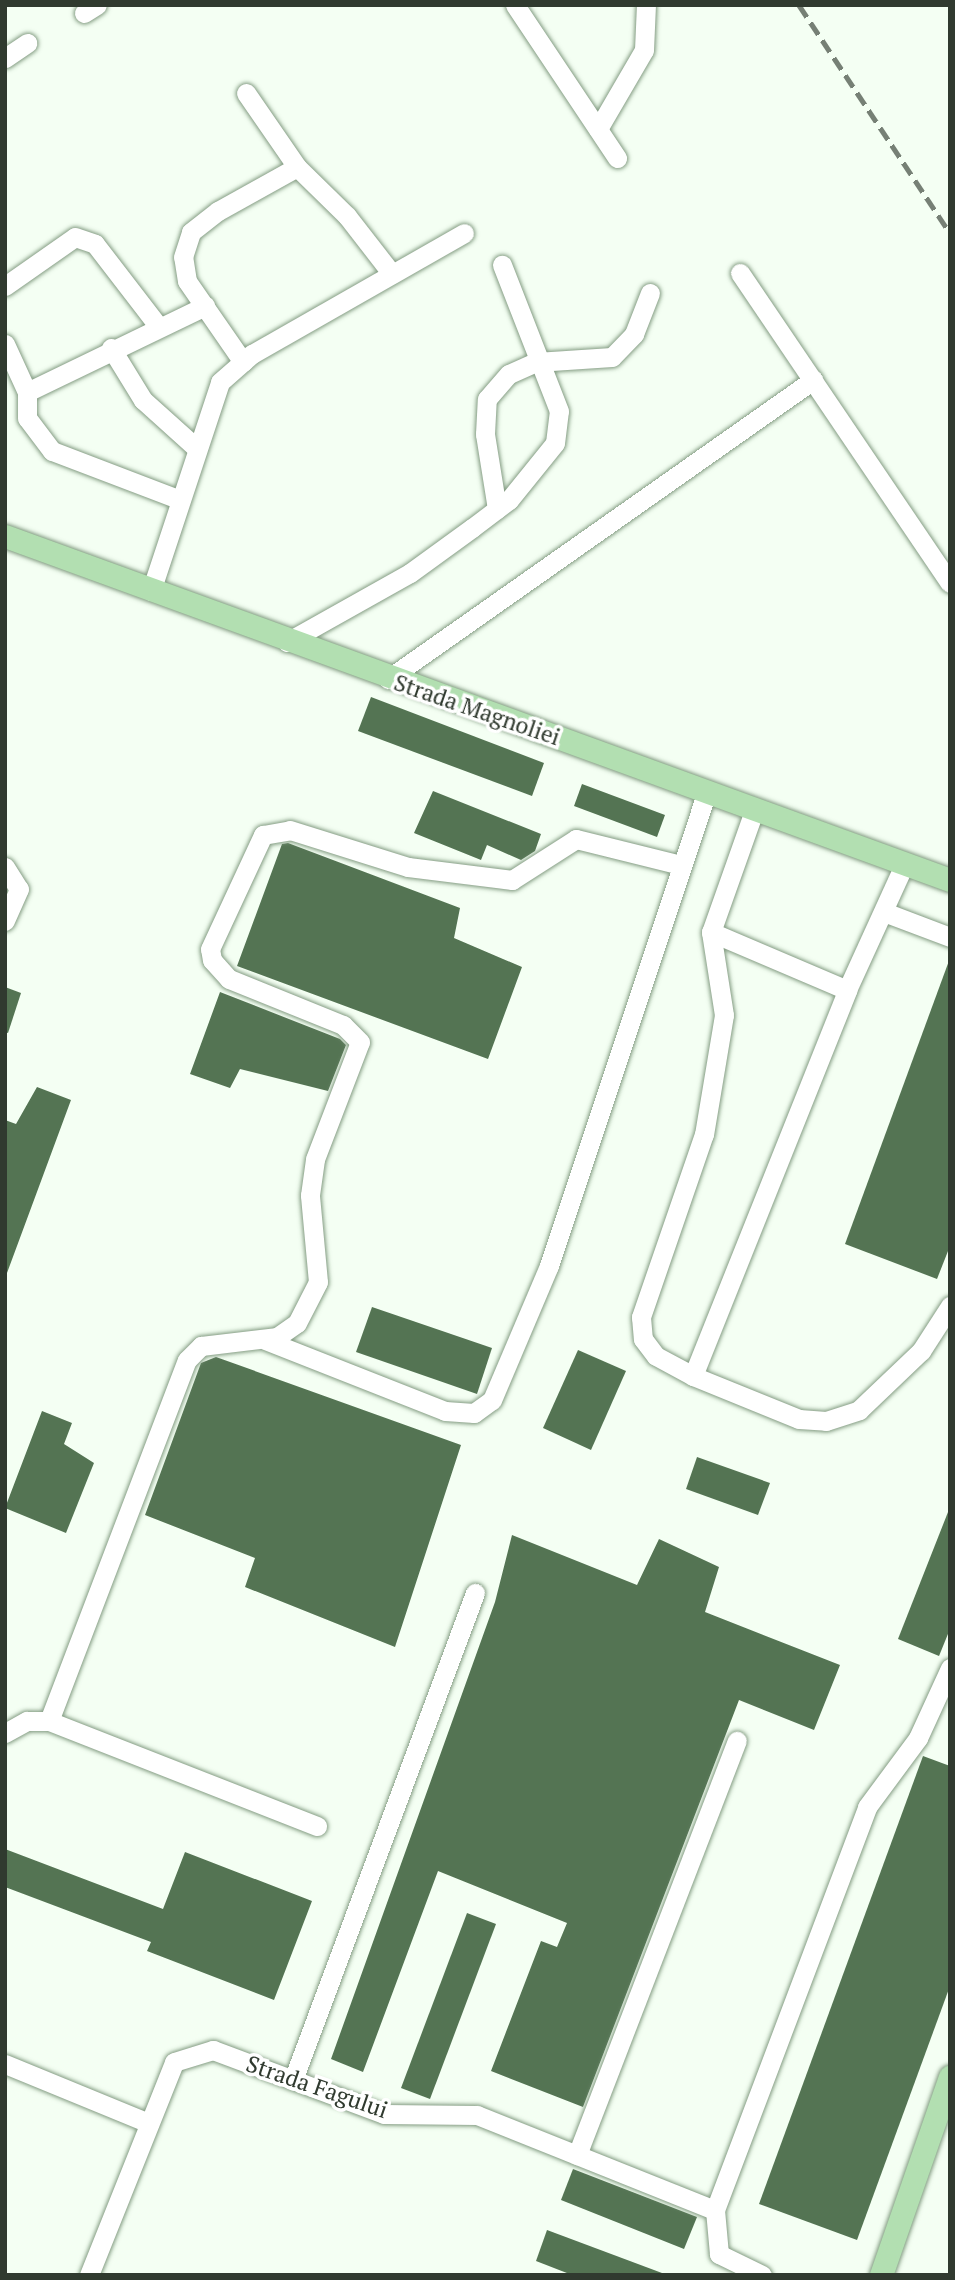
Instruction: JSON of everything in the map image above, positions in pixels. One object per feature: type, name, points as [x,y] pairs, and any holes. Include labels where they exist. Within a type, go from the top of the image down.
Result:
[{"type":"main road","name":"Strada Magnoliei","points":[[5,536],[388,679],[755,808],[950,880]]},
{"type":"main road","points":[[881,2275],[950,2077]]},
{"type":"street","points":[[515,5],[617,158]]},
{"type":"street","points":[[598,129],[644,50],[646,5]]},
{"type":"street","points":[[5,58],[27,43]]},
{"type":"street","points":[[246,93],[297,167],[348,216],[392,274]]},
{"type":"street","points":[[243,362],[187,281],[183,257],[191,232],[297,167]]},
{"type":"street","points":[[151,591],[194,446],[220,382],[243,362],[464,233]]},
{"type":"street","points":[[5,286],[75,237],[95,244],[159,327]]},
{"type":"street","points":[[287,642],[410,573],[497,509],[555,443],[559,411],[536,362],[502,265]]},
{"type":"street","points":[[740,272],[950,583]]},
{"type":"street","points":[[497,509],[485,434],[487,398],[509,374],[536,362],[612,356],[634,334],[650,293]]},
{"type":"street","points":[[27,393],[111,348],[205,306]]},
{"type":"street","points":[[5,344],[27,393],[27,418],[52,451],[178,499]]},
{"type":"street","points":[[111,348],[143,400],[194,446]]},
{"type":"street","points":[[388,679],[813,380]]},
{"type":"street","points":[[265,1340],[445,1410],[474,1413],[492,1400],[549,1266],[707,791]]},
{"type":"street","points":[[755,808],[710,932],[724,1015],[704,1134],[641,1317],[643,1339],[656,1356],[693,1376],[799,1419],[826,1422],[859,1410],[921,1350],[950,1306]]},
{"type":"street","points":[[49,1721],[187,1360],[201,1346],[265,1340],[297,1324],[318,1282],[310,1195],[315,1159],[360,1042],[343,1025],[229,979],[212,960],[211,949],[263,835],[290,830],[408,867],[512,880],[576,839],[681,865]]},
{"type":"street","points":[[693,1376],[847,990],[905,863]]},
{"type":"street","points":[[5,867],[19,889],[5,921]]},
{"type":"street","points":[[884,912],[950,937]]},
{"type":"street","points":[[710,932],[847,990]]},
{"type":"street","points":[[293,2081],[475,1594]]},
{"type":"street","points":[[762,2275],[719,2254],[715,2210],[867,1807],[918,1738],[950,1668]]},
{"type":"street","points":[[5,1732],[27,1721],[49,1721],[317,1826]]},
{"type":"street","points":[[577,2155],[737,1741]]},
{"type":"street","name":"Strada Fagului","points":[[89,2275],[174,2062],[214,2050],[384,2114],[477,2115],[715,2210]]},
{"type":"street","points":[[5,2064],[149,2123]]},
{"type":"building","points":[[371,697],[544,763],[532,796],[358,731]]},
{"type":"building","points":[[582,784],[665,815],[657,837],[574,806]]},
{"type":"building","points":[[433,791],[541,834],[535,851],[521,860],[487,845],[481,860],[414,833]]},
{"type":"building","points":[[288,843],[460,908],[454,938],[522,967],[488,1059],[237,966],[282,844]]},
{"type":"building","points":[[950,958],[950,1246],[937,1279],[845,1244]]},
{"type":"building","points":[[5,987],[21,993],[8,1033],[5,1032]]},
{"type":"building","points":[[220,992],[340,1039],[346,1045],[328,1091],[240,1069],[230,1088],[190,1074]]},
{"type":"building","points":[[37,1087],[71,1100],[7,1273],[5,1120],[16,1124]]},
{"type":"building","points":[[372,1307],[492,1348],[477,1394],[356,1352]]},
{"type":"building","points":[[578,1350],[626,1371],[591,1450],[543,1428]]},
{"type":"building","points":[[216,1357],[461,1445],[395,1647],[245,1587],[255,1558],[145,1515],[201,1363]]},
{"type":"building","points":[[42,1411],[72,1423],[64,1444],[94,1463],[66,1533],[5,1508]]},
{"type":"building","points":[[697,1457],[770,1483],[758,1515],[686,1489]]},
{"type":"building","points":[[950,1507],[950,1629],[939,1656],[898,1639]]},
{"type":"building","points":[[512,1535],[637,1585],[659,1539],[719,1567],[705,1612],[840,1665],[814,1730],[739,1700],[583,2107],[491,2071],[541,1941],[557,1947],[567,1923],[438,1871],[363,2072],[331,2059],[495,1602]]},
{"type":"building","points":[[923,1756],[950,1766],[950,1986],[857,2240],[759,2204]]},
{"type":"building","points":[[5,1849],[163,1909],[185,1852],[312,1901],[274,2000],[147,1951],[151,1942],[5,1887]]},
{"type":"building","points":[[467,1913],[496,1924],[430,2099],[401,2088]]},
{"type":"building","points":[[573,2169],[697,2217],[684,2249],[561,2200]]},
{"type":"building","points":[[547,2230],[662,2275],[572,2275],[536,2261]]},
{"type":"railway","points":[[799,5],[950,233]]}]
